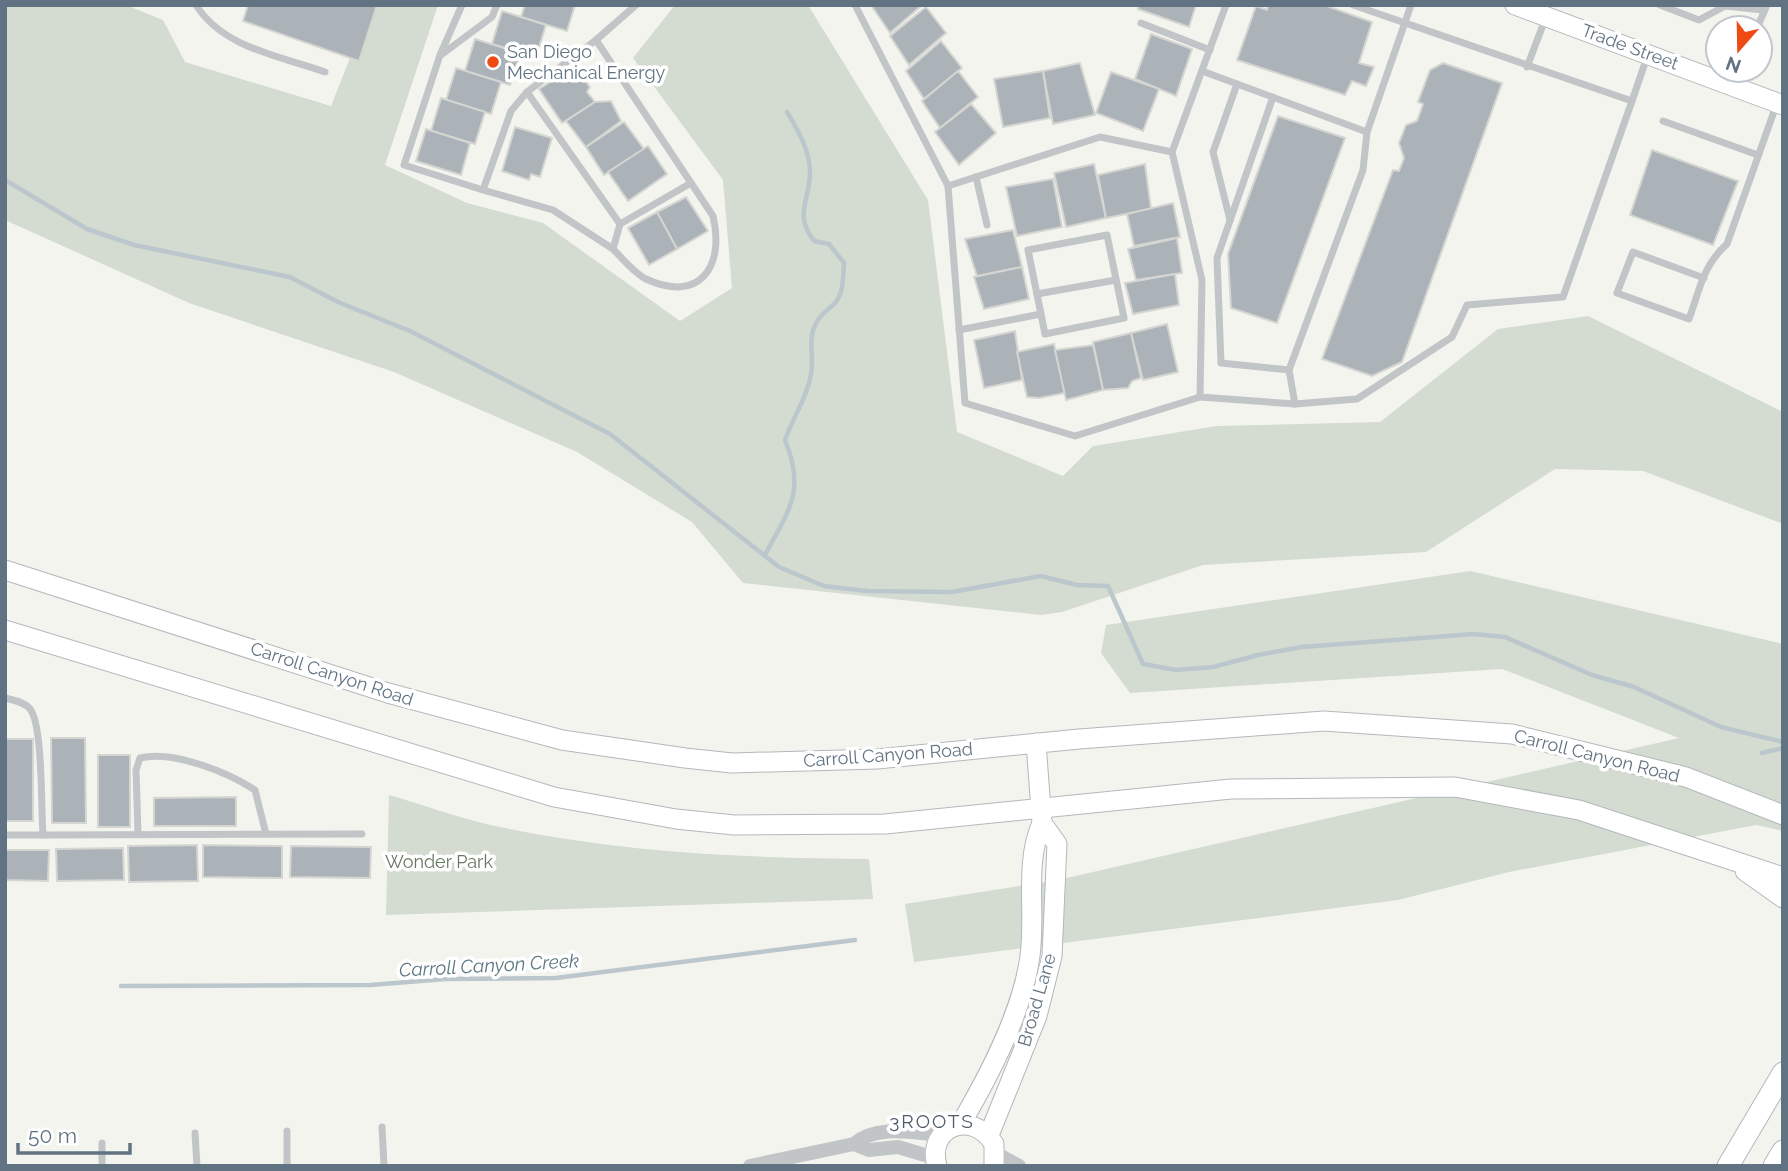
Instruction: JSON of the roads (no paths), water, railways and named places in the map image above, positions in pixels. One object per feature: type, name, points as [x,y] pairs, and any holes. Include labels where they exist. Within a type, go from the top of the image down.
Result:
[{"type":"main road","name":"Trade Street","points":[[1515,5],[1648,53],[1704,69]]},
{"type":"main road","name":"Trade Street","points":[[1749,84],[1780,104]]},
{"type":"main road","name":"Carroll Canyon Road","points":[[5,570],[388,693],[562,740],[733,763],[877,759],[1036,743],[1324,721],[1512,734],[1686,777],[1783,816]]},
{"type":"main road","points":[[5,631],[554,797],[618,810],[734,825],[885,824],[1040,815],[1231,789],[1455,787],[1578,810],[1721,854],[1783,877]]},
{"type":"main road","name":"Broad Lane","points":[[960,1125],[1004,1039],[1027,969],[1034,919],[1032,845],[1040,815],[1036,743]]},
{"type":"main road","name":"Broad Lane","points":[[989,1135],[1037,1016],[1052,956],[1057,844],[1040,815]]},
{"type":"main road","points":[[1721,854],[1783,898]]},
{"type":"main road","points":[[1728,1166],[1783,1073]]},
{"type":"main road","points":[[936,1162],[942,1135],[960,1125],[981,1128],[989,1135],[995,1160]]},
{"type":"main road","points":[[1774,1166],[1783,1151]]},
{"type":"street","points":[[750,1166],[854,1144],[862,1137],[886,1131],[942,1135]]},
{"type":"street","points":[[854,1144],[869,1150],[898,1147],[936,1162]]},
{"type":"street","points":[[995,1160],[1019,1166]]},
{"type":"lane","points":[[196,5],[213,26],[233,40],[325,72]]},
{"type":"lane","points":[[462,5],[440,55],[404,165],[553,210],[613,249],[643,278],[670,288],[688,288],[702,278],[713,262],[718,239],[713,216],[596,40]]},
{"type":"lane","points":[[440,55],[492,17],[497,5]]},
{"type":"lane","points":[[483,190],[511,111],[527,92],[596,40],[636,5]]},
{"type":"lane","points":[[855,5],[948,186],[965,403],[1075,436],[1200,397],[1294,404],[1357,399],[1452,337],[1467,305],[1563,297],[1648,53]]},
{"type":"lane","points":[[1200,397],[1202,280],[1172,152],[1227,5]]},
{"type":"lane","points":[[1353,5],[1632,101]]},
{"type":"lane","points":[[1294,404],[1289,370],[1363,170],[1367,132],[1411,5]]},
{"type":"lane","points":[[1660,5],[1699,20],[1725,6],[1765,8]]},
{"type":"lane","points":[[1527,67],[1546,16]]},
{"type":"lane","points":[[1141,23],[1210,50]]},
{"type":"lane","points":[[1202,71],[1367,132]]},
{"type":"lane","points":[[1230,220],[1213,152],[1237,84]]},
{"type":"lane","points":[[527,92],[620,225]]},
{"type":"lane","points":[[1273,97],[1217,258],[1221,363],[1289,370]]},
{"type":"lane","points":[[1704,278],[1633,253],[1617,293],[1689,319],[1704,278],[1711,258],[1727,244],[1758,155],[1780,104]]},
{"type":"lane","points":[[1663,121],[1758,155]]},
{"type":"lane","points":[[948,186],[1100,136],[1172,152]]},
{"type":"lane","points":[[976,177],[987,225]]},
{"type":"lane","points":[[613,249],[620,225],[691,183]]},
{"type":"lane","points":[[1107,235],[1124,318],[1045,334],[1037,294],[1028,250],[1107,235]]},
{"type":"lane","points":[[1037,294],[1116,280]]},
{"type":"lane","points":[[959,330],[1041,314]]},
{"type":"lane","points":[[5,698],[30,708],[37,725],[43,835]]},
{"type":"lane","points":[[138,833],[136,770],[140,758],[153,755],[173,757],[241,781],[255,790],[267,834]]},
{"type":"lane","points":[[5,835],[362,834]]},
{"type":"lane","points":[[382,1128],[384,1166]]},
{"type":"lane","points":[[287,1166],[288,1131]]},
{"type":"lane","points":[[195,1133],[197,1166]]},
{"type":"lane","points":[[102,1143],[102,1166]]},
{"type":"waterway","points":[[765,555],[792,500],[794,473],[785,440],[809,383],[813,330],[819,319],[837,301],[842,286],[844,263],[829,244],[814,241],[808,232],[804,216],[810,173],[808,156],[787,112]]},
{"type":"waterway","points":[[5,180],[87,229],[134,245],[290,277],[338,302],[410,331],[610,434],[779,567],[824,586],[867,591],[952,592],[1041,576],[1077,585],[1108,586],[1143,664],[1176,670],[1213,667],[1302,647],[1474,634],[1505,637],[1592,675],[1634,687],[1721,727],[1783,742]]},
{"type":"waterway","name":"Carroll Canyon Creek","points":[[1762,753],[1783,748]]},
{"type":"waterway","name":"Carroll Canyon Creek","points":[[121,986],[370,985],[446,979],[556,978],[855,940]]},
{"type":"place","name":"San Diego Mechanical Energy","points":[[493,62]]},
{"type":"district","name":"3ROOTS","points":[[932,1121]]},
{"type":"park label","name":"Wonder Park","points":[[439,862]]}]
